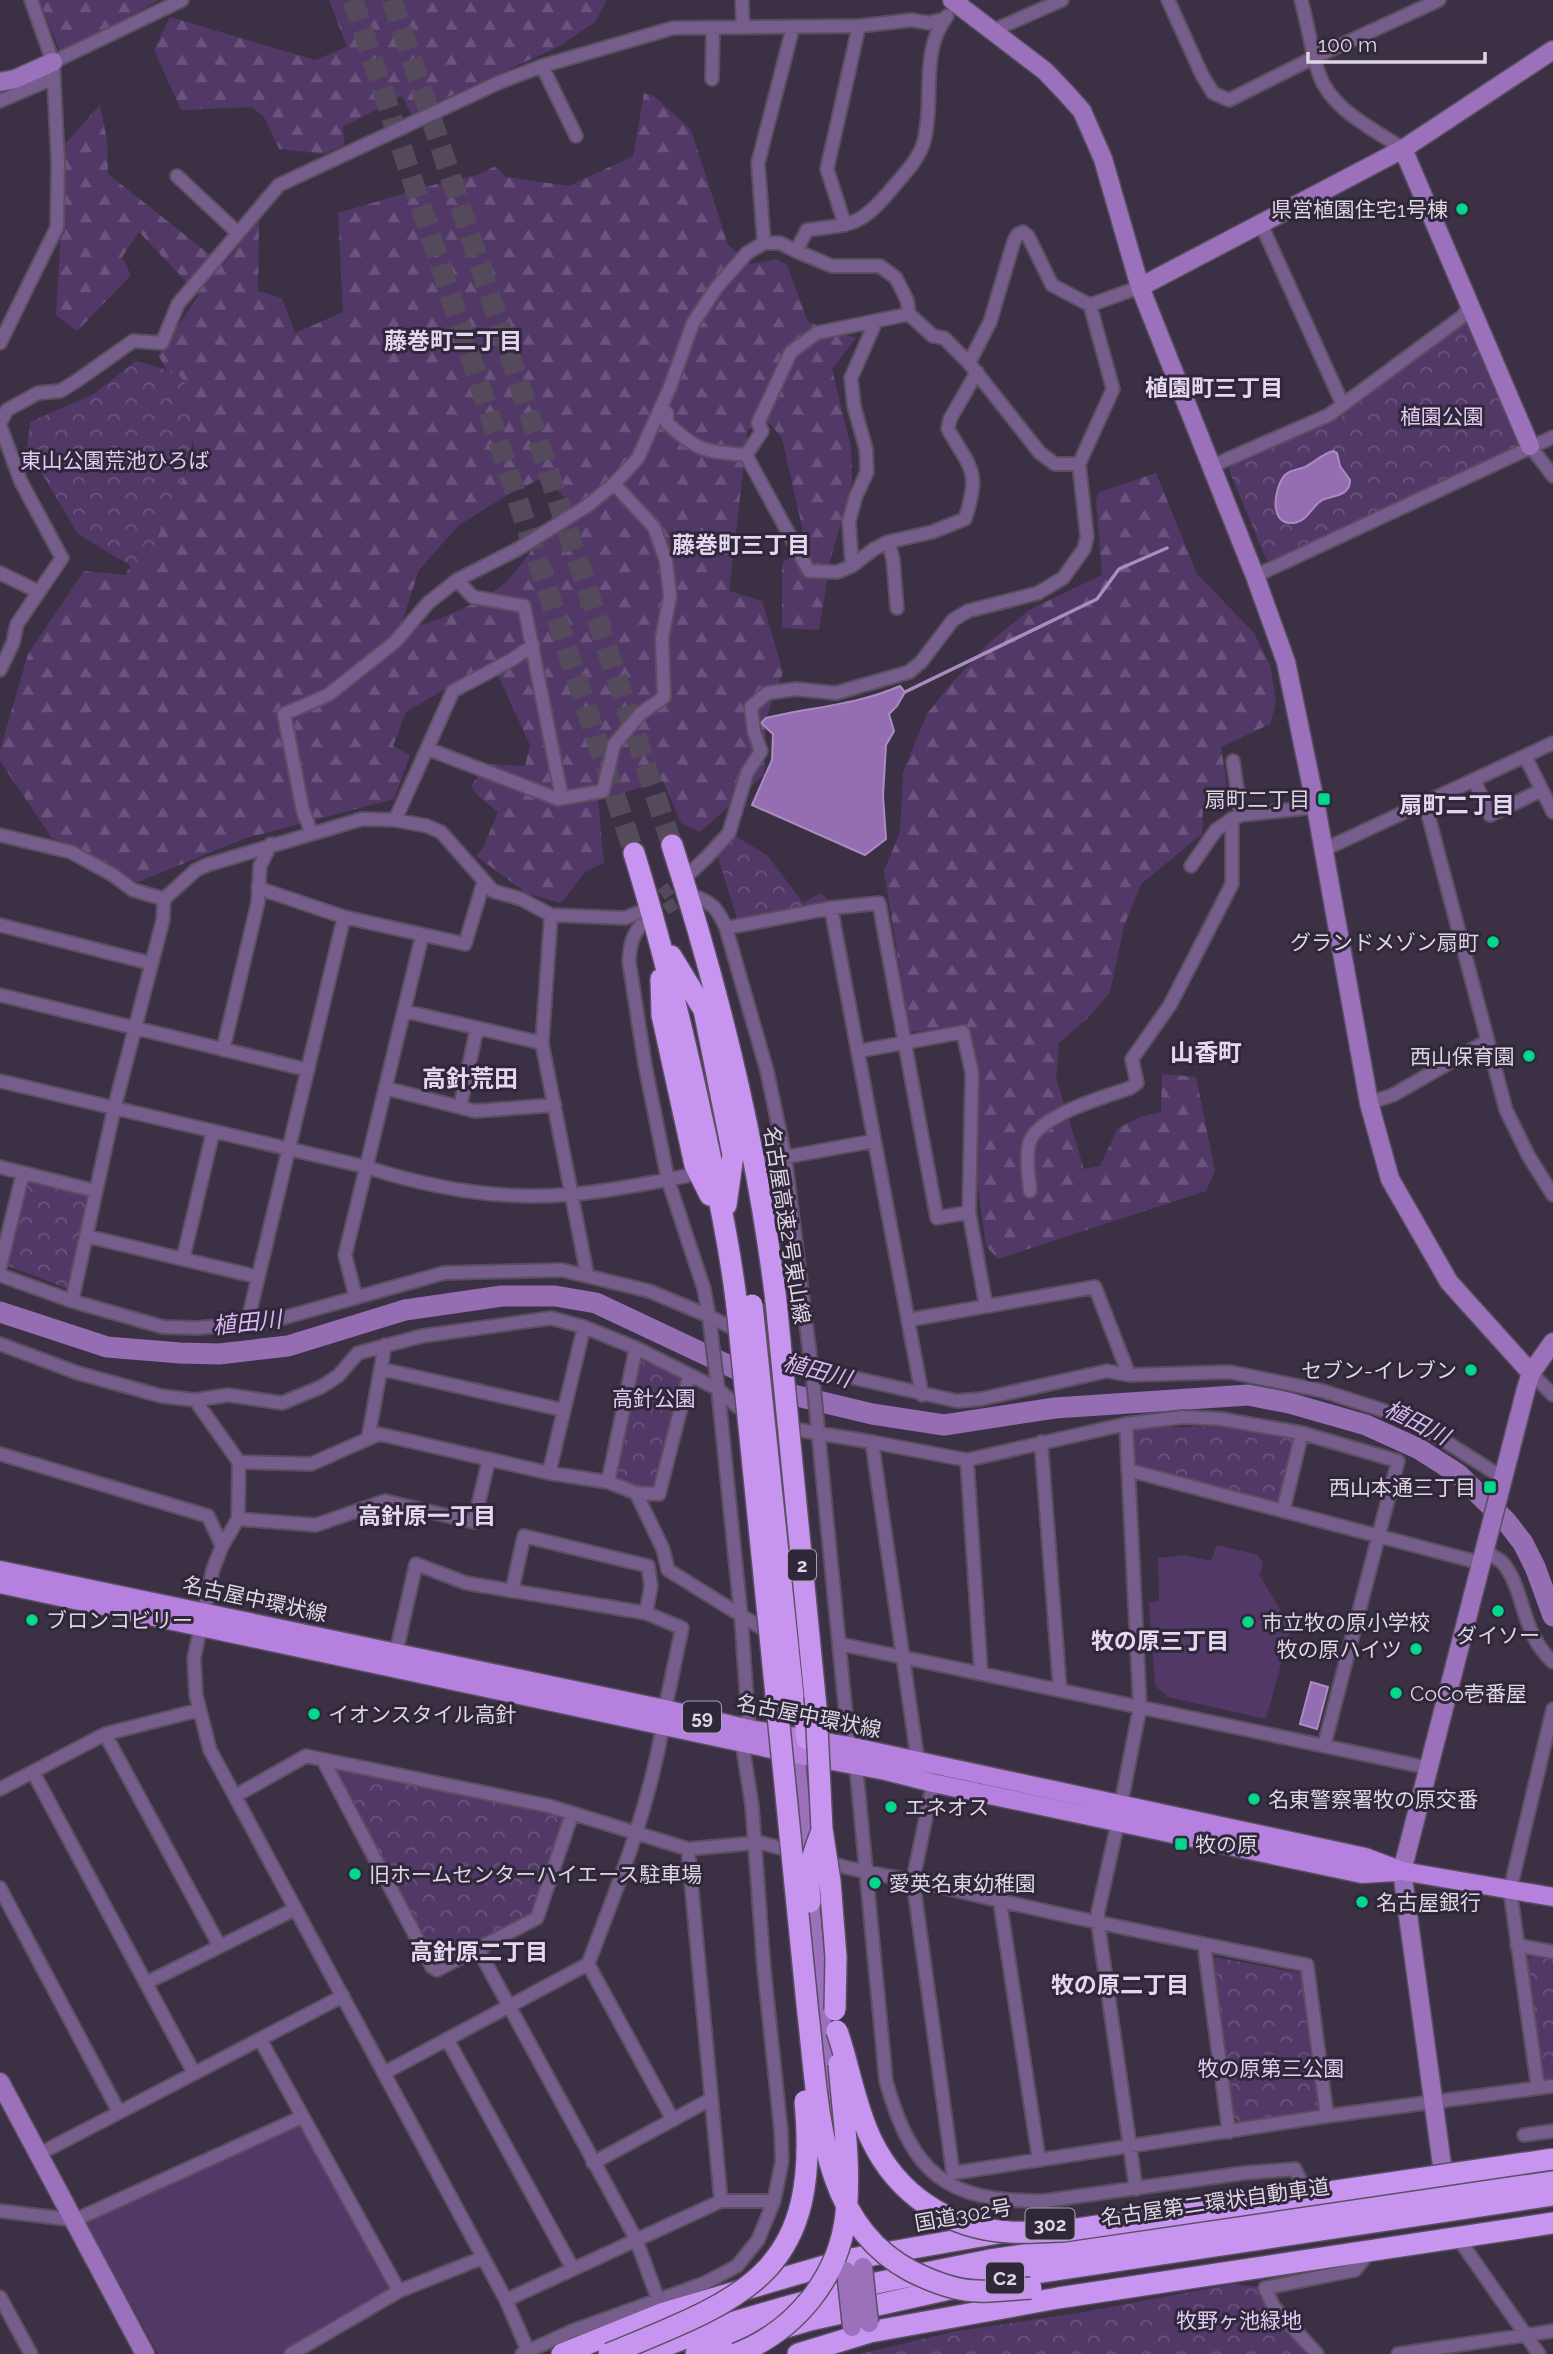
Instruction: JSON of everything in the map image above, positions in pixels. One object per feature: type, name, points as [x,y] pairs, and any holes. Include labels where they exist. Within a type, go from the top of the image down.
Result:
[{"type":"highway","name":"名古屋高速2号東山線","points":[[672,845],[698,926],[760,1165],[767,1227],[758,1304],[789,1830]]},
{"type":"highway","name":"2","points":[[634,853],[644,925]]},
{"type":"highway","name":"名古屋高速2号東山線","points":[[644,925],[680,1018],[732,1258],[758,1304],[816,1707],[822,1829],[818,1879],[827,1969],[837,2031]]},
{"type":"highway","points":[[758,1304],[802,1747]]},
{"type":"highway","points":[[789,1830],[821,2122],[834,2177],[845,2205],[877,2249],[898,2264],[931,2281],[976,2291],[1031,2288],[1553,2212]]},
{"type":"highway","points":[[609,2354],[693,2320],[738,2295],[762,2276],[782,2251],[799,2216],[808,2149],[786,1886],[789,1830]]},
{"type":"highway","points":[[837,2031],[870,2137],[887,2167],[908,2192],[935,2212],[962,2224],[1008,2232],[1063,2231],[1552,2154]]},
{"type":"highway","points":[[736,2354],[778,2332],[805,2308],[821,2286],[839,2248],[846,2215],[847,2177],[837,2031]]},
{"type":"highway","name":"国道302号","points":[[562,2354],[664,2313],[854,2263],[1043,2225],[1442,2165],[1552,2154]]},
{"type":"highway","name":"名古屋第二環状自動車道","points":[[696,2354],[810,2320],[995,2280],[1553,2178]]},
{"type":"highway","name":"名古屋第二環状自動車道","points":[[643,2354],[704,2331],[876,2283],[1034,2252],[1553,2195]]},
{"type":"highway","points":[[798,2354],[861,2330],[1553,2223]]},
{"type":"main road","name":"名古屋中環状線","points":[[0,1570],[201,1619],[664,1717]]},
{"type":"main road","name":"名古屋中環状線","points":[[0,1584],[396,1653],[802,1747],[856,1765],[933,1783],[1365,1857],[1402,1871],[1553,1898]]},
{"type":"main road","name":"名古屋中環状線","points":[[802,1747],[849,1746],[1120,1813]]},
{"type":"street","points":[[0,343],[57,227],[58,162],[54,70],[31,0]]},
{"type":"street","points":[[0,101],[181,0]]},
{"type":"street","points":[[742,0],[743,27]]},
{"type":"street","points":[[992,31],[1062,0]]},
{"type":"street","points":[[1168,0],[1202,75],[1213,93],[1229,100],[1439,0]]},
{"type":"street","points":[[1301,0],[1320,76],[1340,106],[1403,149],[1531,446],[1553,476]]},
{"type":"street","points":[[796,251],[807,230],[861,220],[879,205],[914,162],[924,143],[933,41],[954,2],[1045,71],[1082,111],[1103,159],[1140,287],[1255,576],[1286,662],[1316,807],[1370,1104],[1390,1179],[1449,1282],[1553,1395]]},
{"type":"street","points":[[0,666],[13,643],[17,624],[62,558],[21,482],[0,424],[8,410],[38,393],[60,391],[68,387],[133,341],[162,343],[178,304],[279,185],[500,82],[542,66],[673,28],[859,26],[912,20],[929,23],[944,19]]},
{"type":"street","points":[[845,225],[827,169],[859,26]]},
{"type":"street","points":[[712,79],[713,27]]},
{"type":"street","points":[[764,243],[758,163],[793,27]]},
{"type":"street","points":[[1090,305],[1140,287],[1403,149],[1553,50]]},
{"type":"street","points":[[542,66],[576,136]]},
{"type":"street","points":[[0,82],[54,70]]},
{"type":"street","points":[[177,176],[238,233]]},
{"type":"street","points":[[1261,224],[1343,405]]},
{"type":"street","points":[[691,872],[729,833],[747,774],[761,751],[754,732],[751,707],[767,693],[796,689],[836,693],[899,677],[921,662],[953,620],[968,611],[1038,593],[1063,578],[1084,549],[1087,537],[1079,464],[1113,389],[1090,305],[1052,285],[1028,236],[1023,232],[1018,234],[990,323],[948,429],[970,465],[975,483],[965,519],[932,532],[888,542],[852,566],[837,572],[809,571],[746,455]]},
{"type":"street","points":[[312,834],[303,811],[284,714],[328,695],[395,642],[428,603],[457,580],[518,549],[587,506],[614,484],[638,458],[662,407],[693,323],[717,287],[747,253],[764,243],[780,243],[832,266],[880,266],[896,278],[907,300],[909,314],[933,336],[944,338],[973,367],[1040,453],[1055,464],[1079,464]]},
{"type":"street","points":[[1212,466],[1329,415],[1463,316],[1469,305]]},
{"type":"street","points":[[746,455],[762,431],[758,423],[791,352],[817,333],[909,314]]},
{"type":"street","points":[[852,566],[849,521],[867,471],[866,449],[854,406],[851,378],[876,321]]},
{"type":"street","points":[[662,407],[667,413],[667,424],[690,444],[706,451],[746,455]]},
{"type":"street","points":[[1255,576],[1553,437]]},
{"type":"street","points":[[429,749],[558,799],[603,790],[614,745],[640,714],[664,697],[662,638],[670,596],[666,561],[654,527],[614,484]]},
{"type":"street","points":[[888,542],[893,559],[897,608]]},
{"type":"street","points":[[0,573],[39,592]]},
{"type":"street","points":[[457,580],[473,597],[524,606],[562,798]]},
{"type":"street","points":[[395,820],[453,691],[513,659],[533,645]]},
{"type":"street","points":[[1323,850],[1553,744]]},
{"type":"street","points":[[1525,756],[1553,812]]},
{"type":"street","points":[[1030,1191],[1028,1158],[1031,1139],[1050,1121],[1077,1106],[1137,1083],[1132,1059],[1170,1005],[1233,884],[1237,817],[1233,761]]},
{"type":"street","points":[[1474,780],[1490,815],[1542,790]]},
{"type":"street","points":[[1424,803],[1506,1110],[1515,1132],[1553,1195]]},
{"type":"street","points":[[1191,866],[1216,830],[1237,817],[1316,807]]},
{"type":"street","points":[[72,1301],[114,1109],[163,920],[164,899],[196,870],[271,844],[362,819],[395,820],[427,825],[441,832],[493,891],[521,899],[551,915],[625,918],[644,925],[630,945],[629,961],[645,1065],[668,1180],[704,1289],[718,1384],[741,1616],[754,1842],[781,2130],[782,2161],[774,2201],[758,2240],[737,2266],[705,2283],[572,2330],[525,2352],[506,2300],[210,1750],[199,1710],[194,1658],[213,1569],[222,1546],[238,1519],[240,1462],[195,1400]]},
{"type":"street","points":[[0,835],[71,852],[113,875],[133,890],[164,899]]},
{"type":"street","points":[[223,1050],[258,902],[260,866],[271,844]]},
{"type":"street","points":[[258,888],[344,917],[465,944],[484,881]]},
{"type":"street","points":[[696,897],[708,901],[718,909],[726,928],[767,1071],[785,1157],[817,1427],[849,1746]]},
{"type":"street","points":[[726,928],[831,908],[879,903],[937,1218],[969,1212]]},
{"type":"street","points":[[831,908],[922,1395]]},
{"type":"street","points":[[551,915],[542,1043],[587,1274]]},
{"type":"street","points":[[247,1324],[344,917]]},
{"type":"street","points":[[0,925],[150,963]]},
{"type":"street","points":[[356,1298],[345,1255],[422,936]]},
{"type":"street","points":[[0,995],[308,1070]]},
{"type":"street","points":[[404,1011],[542,1043]]},
{"type":"street","points":[[460,1107],[477,1028]]},
{"type":"street","points":[[859,1051],[963,1032],[972,1073],[969,1212],[986,1306]]},
{"type":"street","points":[[1370,1104],[1393,1095],[1487,1041]]},
{"type":"street","points":[[0,1081],[366,1167],[393,1176],[476,1192],[572,1195],[685,1176]]},
{"type":"street","points":[[385,1088],[475,1111],[555,1105]]},
{"type":"street","points":[[183,1259],[213,1132]]},
{"type":"street","points":[[760,1165],[785,1157],[874,1140]]},
{"type":"street","points":[[0,1167],[96,1191]]},
{"type":"street","points":[[0,1267],[23,1173]]},
{"type":"street","points":[[86,1236],[258,1277]]},
{"type":"street","points":[[0,1275],[72,1301],[163,1326],[196,1328],[268,1322],[444,1273],[562,1270],[649,1291],[709,1316],[811,1373],[922,1395],[966,1401],[1107,1371],[1129,1375],[1230,1372],[1323,1391],[1410,1419],[1503,1480]]},
{"type":"street","points":[[908,1320],[1095,1287],[1129,1375]]},
{"type":"street","points":[[0,1344],[90,1376],[161,1396],[195,1400],[228,1395],[282,1402],[321,1387],[338,1376],[358,1353],[469,1328],[551,1318],[584,1327],[636,1348],[689,1376],[718,1384],[738,1407]]},
{"type":"street","points":[[549,1473],[584,1327]]},
{"type":"street","points":[[1442,2165],[1402,1871],[1531,1373],[1553,1342]]},
{"type":"street","points":[[368,1439],[385,1345]]},
{"type":"street","points":[[608,1482],[636,1348]]},
{"type":"street","points":[[381,1369],[564,1410]]},
{"type":"street","points":[[240,1462],[311,1464],[379,1434],[549,1473],[608,1482],[636,1493],[659,1494],[689,1376]]},
{"type":"street","points":[[799,1430],[817,1427],[872,1442],[967,1460],[1126,1424],[1183,1417],[1221,1419],[1302,1433],[1398,1461],[1324,1746]]},
{"type":"street","points":[[1126,1424],[1140,1707],[1098,1923],[1136,2189]]},
{"type":"street","points":[[1283,1511],[1302,1433]]},
{"type":"street","points":[[872,1442],[918,1762]]},
{"type":"street","points":[[1041,1442],[1060,1690]]},
{"type":"street","points":[[0,1454],[208,1516],[222,1546]]},
{"type":"street","points":[[238,1519],[316,1525],[385,1501],[474,1522],[489,1459]]},
{"type":"street","points":[[967,1460],[981,1673]]},
{"type":"street","points":[[1128,1470],[1378,1537],[1483,1557],[1504,1565],[1530,1632],[1553,1662]]},
{"type":"street","points":[[636,1493],[663,1549],[668,1570],[741,1616],[762,1626],[781,1642]]},
{"type":"street","points":[[512,1591],[524,1536],[648,1566],[651,1586],[646,1613]]},
{"type":"street","points":[[384,2073],[588,1964],[637,1834],[654,1775],[682,1628],[646,1613],[466,1583],[416,1564],[396,1653]]},
{"type":"street","points":[[840,1644],[1429,1768]]},
{"type":"street","points":[[1538,2088],[1510,1890],[1553,1709]]},
{"type":"street","points":[[0,1789],[105,1734],[199,1710]]},
{"type":"street","points":[[105,1734],[219,1945]]},
{"type":"street","points":[[802,1747],[861,2330]]},
{"type":"street","points":[[235,1796],[306,1756],[548,1806],[688,1849],[754,1842],[848,1869],[913,1880],[1000,1902],[1307,1965],[1327,2116]]},
{"type":"street","points":[[323,1760],[432,1967],[437,1970],[537,1918],[572,1814]]},
{"type":"street","points":[[856,1765],[886,2081],[895,2112],[919,2159],[991,2199],[1017,2201],[1044,2201],[1295,2169],[1303,2186]]},
{"type":"street","points":[[33,1772],[194,2073]]},
{"type":"street","points":[[933,1783],[913,1880],[949,2177]]},
{"type":"street","points":[[688,1849],[721,2201]]},
{"type":"street","points":[[0,1888],[119,2112]]},
{"type":"street","points":[[1000,1902],[1039,2160]]},
{"type":"street","points":[[146,1983],[295,1909]]},
{"type":"street","points":[[1204,1944],[1229,2132]]},
{"type":"street","points":[[1517,1945],[1553,1952]]},
{"type":"street","points":[[478,1949],[636,2239],[658,2299]]},
{"type":"street","points":[[588,1964],[673,2120]]},
{"type":"street","points":[[39,2154],[343,1996]]},
{"type":"street","points":[[260,2039],[399,2291]]},
{"type":"street","points":[[447,2039],[573,2269]]},
{"type":"street","points":[[0,2082],[145,2354]]},
{"type":"street","points":[[949,2177],[1039,2160],[1327,2116],[1553,2086]]},
{"type":"street","points":[[593,2163],[711,2099]]},
{"type":"street","points":[[0,2211],[75,2220],[302,2116]]},
{"type":"street","points":[[1524,2135],[1553,2131]]},
{"type":"street","points":[[506,2300],[721,2201],[774,2201]]},
{"type":"street","points":[[1458,2238],[1539,2354]]},
{"type":"street","points":[[1317,2354],[1274,2307],[1265,2288],[1355,2270],[1370,2251]]},
{"type":"street","points":[[291,2354],[399,2291],[482,2258]]},
{"type":"street","points":[[0,2297],[31,2354]]},
{"type":"street","points":[[1398,2354],[1553,2331]]},
{"type":"green space","points":[[39,0],[159,0],[61,54]]},
{"type":"green space","points":[[329,0],[607,0],[595,22],[560,46],[411,114],[402,96],[343,127],[344,145],[324,154],[279,149],[264,117],[252,107],[181,110],[154,50],[170,17],[315,60],[347,47]]},
{"type":"green space","points":[[644,93],[654,96],[691,130],[728,245],[750,264],[777,259],[787,265],[808,322],[856,338],[832,369],[851,448],[852,482],[831,558],[819,630],[782,628],[782,563],[806,545],[782,438],[770,424],[748,429],[729,591],[762,601],[783,672],[766,718],[764,775],[700,832],[681,823],[663,781],[598,800],[604,863],[586,871],[561,903],[528,894],[476,856],[483,848],[498,812],[477,795],[471,786],[487,764],[525,766],[530,745],[492,662],[406,712],[393,746],[410,755],[394,799],[246,838],[138,882],[52,838],[0,761],[0,750],[28,654],[84,571],[125,575],[196,455],[184,398],[158,355],[199,295],[139,232],[122,257],[131,275],[77,331],[56,315],[66,143],[100,105],[107,140],[108,174],[223,265],[259,220],[258,291],[282,298],[295,333],[343,312],[338,213],[477,175],[496,166],[506,177],[569,186],[633,156]],"holes":[[[543,478],[566,498],[523,562],[499,588],[433,621],[410,628],[402,622],[419,570],[459,525],[509,494]]]},
{"type":"green space","name":"植園公園","points":[[1467,321],[1522,442],[1520,446],[1270,561],[1266,559],[1229,470],[1232,464],[1339,418]]},
{"type":"green space","name":"東山公園荒池ひろば","points":[[136,361],[178,373],[192,396],[195,416],[188,462],[180,486],[141,572],[78,534],[27,449],[30,422],[94,394]]},
{"type":"green space","points":[[1156,473],[1197,574],[1254,633],[1270,665],[1276,702],[1270,724],[1221,747],[1227,786],[1203,806],[1202,834],[1141,884],[1124,926],[1110,992],[1090,1016],[1059,1043],[1056,1078],[1084,1169],[1100,1166],[1118,1128],[1140,1117],[1161,1112],[1162,1074],[1196,1077],[1215,1171],[1206,1191],[998,1259],[986,1246],[975,1166],[976,1073],[966,1026],[910,1032],[884,871],[900,832],[903,772],[927,714],[988,644],[1029,610],[1102,575],[1096,500],[1099,492]]},
{"type":"green space","points":[[732,834],[768,856],[803,903],[821,893],[833,904],[737,919],[717,854]]},
{"type":"green space","points":[[27,1170],[91,1184],[68,1289],[4,1264]]},
{"type":"green space","name":"高針公園","points":[[639,1360],[678,1374],[681,1380],[655,1485],[651,1488],[619,1483],[614,1474]]},
{"type":"green space","points":[[1231,1426],[1295,1439],[1280,1504],[1135,1464],[1134,1433],[1137,1428]]},
{"type":"green space","points":[[1217,1545],[1258,1555],[1263,1563],[1260,1576],[1291,1628],[1266,1719],[1168,1697],[1155,1686],[1149,1603],[1159,1601],[1158,1558],[1185,1555],[1211,1561]]},
{"type":"green space","points":[[341,1769],[563,1815],[564,1821],[533,1915],[441,1964],[434,1963],[335,1776]]},
{"type":"green space","points":[[1530,1956],[1553,1960],[1553,2079],[1543,2080],[1527,1961]]},
{"type":"green space","name":"牧の原第三公園","points":[[1214,1957],[1300,1973],[1320,2109],[1315,2113],[1240,2124],[1234,2117]]},
{"type":"green space","points":[[300,2123],[393,2289],[281,2354],[158,2354],[85,2221]]},
{"type":"green space","name":"牧野ヶ池緑地","points":[[1233,2284],[1265,2288],[1317,2354],[860,2354],[952,2332],[1084,2312]]},
{"type":"shaded area","points":[[1333,451],[1337,453],[1340,466],[1350,480],[1346,491],[1318,503],[1299,522],[1285,522],[1277,512],[1276,496],[1285,475]]},
{"type":"shaded area","points":[[900,686],[905,692],[889,714],[894,731],[886,745],[883,796],[886,839],[865,855],[752,805],[772,760],[773,734],[761,723],[766,718],[851,702]]},
{"type":"shaded area","points":[[1311,1682],[1328,1687],[1317,1729],[1300,1724]]},
{"type":"waterway","points":[[905,692],[1097,599],[1119,569],[1167,548]]},
{"type":"waterway","name":"植田川","points":[[0,1312],[107,1347],[219,1354],[288,1346],[405,1310],[502,1296],[555,1296],[596,1303],[789,1394],[872,1414],[944,1425],[1055,1408],[1248,1395],[1289,1403],[1366,1425],[1419,1449],[1458,1474],[1506,1521],[1523,1543],[1553,1616]]},
{"type":"tunnel","points":[[353,0],[634,853]]},
{"type":"tunnel","points":[[392,0],[672,845]]},
{"type":"tunnel","points":[[647,906],[685,877]]},
{"type":"tunnel","points":[[650,919],[679,901],[693,898]]},
{"type":"place","name":"県営植園住宅1号棟","points":[[1462,209]]},
{"type":"place","name":"扇町二丁目","points":[[1324,799]]},
{"type":"place","name":"グランドメゾン扇町","points":[[1493,942]]},
{"type":"place","name":"西山保育園","points":[[1529,1056]]},
{"type":"place","name":"セブン-イレブン","points":[[1471,1370]]},
{"type":"place","name":"西山本通三丁目","points":[[1490,1487]]},
{"type":"place","name":"ダイソー","points":[[1498,1611]]},
{"type":"place","name":"ブロンコビリー","points":[[32,1620]]},
{"type":"place","name":"市立牧の原小学校","points":[[1248,1622]]},
{"type":"place","name":"牧の原ハイツ","points":[[1416,1649]]},
{"type":"place","name":"CoCo壱番屋","points":[[1396,1693]]},
{"type":"place","name":"イオンスタイル高針","points":[[314,1714]]},
{"type":"place","name":"名東警察署牧の原交番","points":[[1254,1799]]},
{"type":"place","name":"エネオス","points":[[891,1807]]},
{"type":"place","name":"牧の原","points":[[1181,1844]]},
{"type":"place","name":"旧ホームセンターハイエース駐車場","points":[[355,1874]]},
{"type":"place","name":"愛英名東幼稚園","points":[[875,1883]]},
{"type":"place","name":"名古屋銀行","points":[[1362,1902]]},
{"type":"district","name":"藤巻町二丁目","points":[[453,340]]},
{"type":"district","name":"植園町三丁目","points":[[1214,387]]},
{"type":"district","name":"藤巻町三丁目","points":[[741,544]]},
{"type":"district","name":"扇町二丁目","points":[[1457,804]]},
{"type":"district","name":"山香町","points":[[1206,1052]]},
{"type":"district","name":"高針荒田","points":[[470,1078]]},
{"type":"district","name":"高針原一丁目","points":[[427,1515]]},
{"type":"district","name":"牧の原三丁目","points":[[1160,1640]]},
{"type":"district","name":"高針原二丁目","points":[[479,1951]]},
{"type":"district","name":"牧の原二丁目","points":[[1120,1984]]}]
